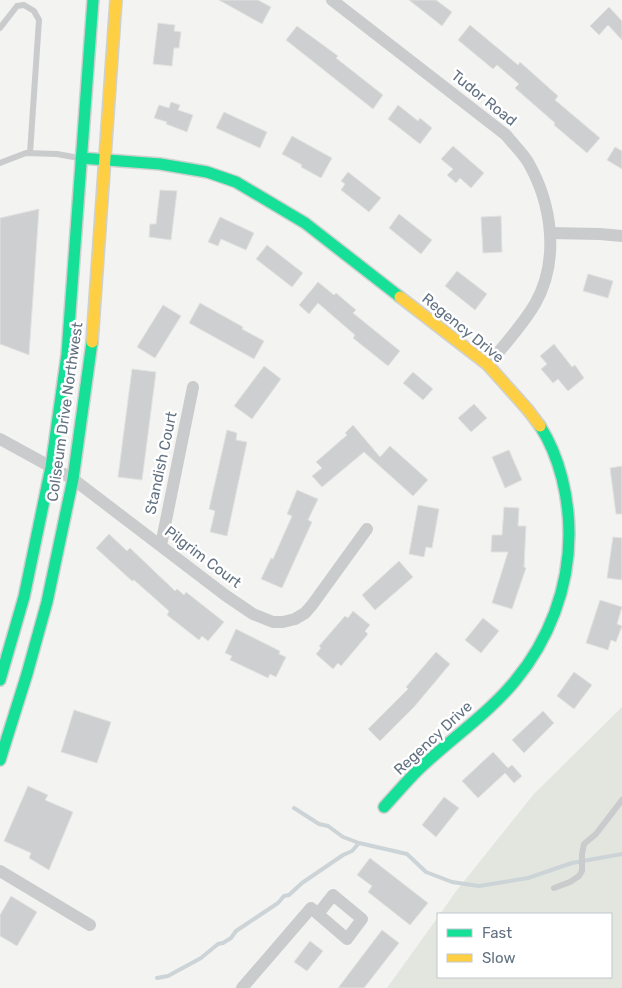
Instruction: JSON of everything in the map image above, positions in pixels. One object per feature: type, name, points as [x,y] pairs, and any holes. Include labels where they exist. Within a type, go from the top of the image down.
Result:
[{"type":"main road","name":"Coliseum Drive Northwest","points":[[0,680],[24,597],[51,467],[67,354],[92,0]]},
{"type":"main road","name":"Coliseum Drive Northwest","points":[[0,760],[25,683],[47,602],[73,479],[91,357],[116,0]]},
{"type":"main road","name":"Regency Drive","points":[[81,158],[160,164],[198,170],[236,182],[305,223],[488,365],[528,410],[551,447],[566,494],[569,521],[569,556],[561,597],[552,622],[542,642],[514,682],[483,713],[418,771],[384,807]]},
{"type":"street","name":"Tudor Road","points":[[332,0],[506,135],[527,160],[544,194],[550,233],[548,268],[542,289],[519,326],[488,365]]},
{"type":"street","points":[[550,233],[622,236]]},
{"type":"street","name":"Standish Court","points":[[161,545],[193,387]]},
{"type":"street","name":"Pilgrim Court","points":[[0,439],[73,479],[225,595],[253,614],[273,622],[294,619],[305,613],[367,529]]},
{"type":"street","points":[[0,871],[90,924]]},
{"type":"street","points":[[242,988],[314,911]]},
{"type":"lane","points":[[0,28],[17,6],[24,5],[34,11],[39,20],[30,153]]},
{"type":"lane","points":[[0,163],[26,153],[57,154],[81,158]]},
{"type":"lane","points":[[554,888],[579,876],[583,868],[582,854],[584,844],[596,834],[622,800]]},
{"type":"shaded area","points":[[622,707],[622,988],[387,988],[437,918],[437,978],[612,978],[612,913],[441,913],[533,795]]},
{"type":"building","points":[[219,0],[258,0],[271,7],[262,24]]},
{"type":"building","points":[[409,0],[436,0],[452,12],[442,26]]},
{"type":"building","points":[[609,7],[622,21],[622,40],[608,25],[599,35],[590,26]]},
{"type":"building","points":[[158,23],[175,25],[174,31],[181,32],[179,48],[174,48],[172,66],[153,64]]},
{"type":"building","points":[[470,25],[518,65],[520,62],[558,96],[555,100],[600,138],[587,153],[515,88],[519,84],[497,65],[493,69],[458,40]]},
{"type":"building","points":[[297,26],[338,56],[336,58],[383,95],[373,109],[286,40]]},
{"type":"building","points":[[171,102],[180,105],[178,110],[193,115],[187,132],[154,118],[159,105],[169,108]]},
{"type":"building","points":[[398,105],[418,121],[420,118],[432,128],[420,144],[388,119]]},
{"type":"building","points":[[224,112],[267,132],[260,148],[216,128]]},
{"type":"building","points":[[292,136],[332,158],[321,178],[282,154]]},
{"type":"building","points":[[453,146],[484,173],[471,188],[460,178],[456,183],[447,175],[453,169],[441,159]]},
{"type":"building","points":[[615,147],[622,151],[622,169],[607,160]]},
{"type":"building","points":[[348,172],[381,198],[369,212],[341,190],[345,184],[341,181]]},
{"type":"building","points":[[160,190],[177,191],[171,240],[149,237],[150,224],[156,224]]},
{"type":"building","points":[[39,209],[29,355],[0,344],[0,218]]},
{"type":"building","points":[[399,214],[432,240],[421,254],[389,228]]},
{"type":"building","points":[[501,216],[502,252],[483,253],[481,217]]},
{"type":"building","points":[[220,217],[254,233],[246,250],[221,239],[218,246],[208,242]]},
{"type":"building","points":[[267,245],[303,273],[292,287],[256,259]]},
{"type":"building","points":[[457,271],[487,294],[475,310],[445,286]]},
{"type":"building","points":[[588,274],[613,281],[608,298],[583,291]]},
{"type":"building","points":[[318,282],[334,295],[336,293],[356,310],[353,313],[400,351],[388,366],[353,338],[355,335],[318,303],[309,314],[299,305]]},
{"type":"building","points":[[200,303],[264,341],[254,359],[189,323]]},
{"type":"building","points":[[163,305],[181,316],[155,358],[137,347]]},
{"type":"building","points":[[554,344],[572,367],[575,365],[584,378],[568,391],[558,379],[553,383],[541,369],[547,364],[540,356]]},
{"type":"building","points":[[264,366],[281,379],[252,419],[234,406]]},
{"type":"building","points":[[132,369],[156,372],[142,480],[118,477]]},
{"type":"building","points":[[413,372],[433,389],[423,400],[403,383]]},
{"type":"building","points":[[474,404],[487,418],[471,432],[458,418]]},
{"type":"building","points":[[353,425],[380,457],[390,446],[428,480],[413,496],[364,452],[322,487],[312,476],[322,468],[316,462],[347,435],[345,433]]},
{"type":"building","points":[[227,430],[237,433],[236,440],[247,442],[227,536],[210,532],[215,511],[209,509]]},
{"type":"building","points":[[509,450],[522,480],[505,488],[492,457]]},
{"type":"building","points":[[622,466],[622,514],[616,514],[610,468]]},
{"type":"building","points":[[297,490],[318,499],[308,520],[312,522],[282,588],[261,579],[271,558],[273,559],[292,516],[287,514]]},
{"type":"building","points":[[418,505],[439,509],[432,548],[426,547],[424,557],[409,554]]},
{"type":"building","points":[[504,507],[519,508],[518,526],[526,526],[524,567],[526,568],[512,609],[492,603],[508,552],[491,552],[492,535],[502,535]]},
{"type":"building","points":[[109,534],[127,551],[130,548],[175,591],[177,589],[184,595],[186,592],[224,622],[208,641],[202,636],[199,640],[167,615],[169,611],[96,548]]},
{"type":"building","points":[[613,537],[622,538],[622,580],[607,578]]},
{"type":"building","points":[[399,561],[413,577],[375,610],[362,595]]},
{"type":"building","points":[[600,600],[622,607],[617,624],[622,626],[616,642],[611,640],[608,650],[586,643]]},
{"type":"building","points":[[353,611],[370,625],[365,631],[368,634],[341,666],[338,663],[333,669],[316,654],[321,648],[319,646],[345,616],[348,618]]},
{"type":"building","points":[[483,618],[499,631],[481,653],[465,640]]},
{"type":"building","points":[[236,629],[280,651],[279,654],[286,657],[276,677],[270,674],[268,678],[230,660],[232,656],[225,653]]},
{"type":"building","points":[[436,652],[450,664],[414,707],[380,741],[368,729],[408,689],[406,687]]},
{"type":"building","points":[[574,672],[592,685],[574,709],[557,696]]},
{"type":"building","points":[[74,710],[111,722],[97,763],[61,752]]},
{"type":"building","points":[[543,711],[554,723],[524,753],[512,740]]},
{"type":"building","points":[[493,752],[508,768],[512,765],[522,776],[514,783],[505,773],[478,798],[462,781]]},
{"type":"building","points":[[28,786],[48,795],[45,800],[73,812],[49,870],[29,858],[31,853],[4,841]]},
{"type":"building","points":[[444,797],[459,808],[436,837],[422,825]]},
{"type":"building","points":[[370,858],[428,903],[410,925],[368,892],[372,886],[357,875]]},
{"type":"building","points":[[11,896],[37,912],[17,946],[0,936],[0,915]]},
{"type":"building","points":[[382,930],[399,943],[364,988],[338,988]]},
{"type":"building","points":[[310,941],[323,951],[307,971],[294,962]]},
{"type":"waterway","points":[[294,808],[319,824],[328,826],[343,837],[359,843],[407,854],[426,872],[452,882],[479,886],[528,878],[572,863],[622,854]]},
{"type":"waterway","points":[[157,978],[168,976],[201,958],[218,944],[231,938],[236,931],[278,903],[284,896],[289,895],[302,883],[352,851],[359,843]]},
{"type":"traffic: fast","points":[[0,680],[24,597],[51,467],[67,354],[93,0]]},
{"type":"traffic: fast","points":[[81,158],[160,164],[207,172],[236,182],[305,223],[400,297]]},
{"type":"traffic: fast","points":[[0,760],[47,602],[73,479],[92,342]]},
{"type":"traffic: fast","points":[[384,807],[417,771],[492,705],[515,681],[538,648],[555,612],[565,574],[568,554],[569,520],[558,464],[540,426]]},
{"type":"traffic: slow","points":[[92,342],[116,0]]},
{"type":"traffic: slow","points":[[400,297],[488,365],[540,426]]}]
